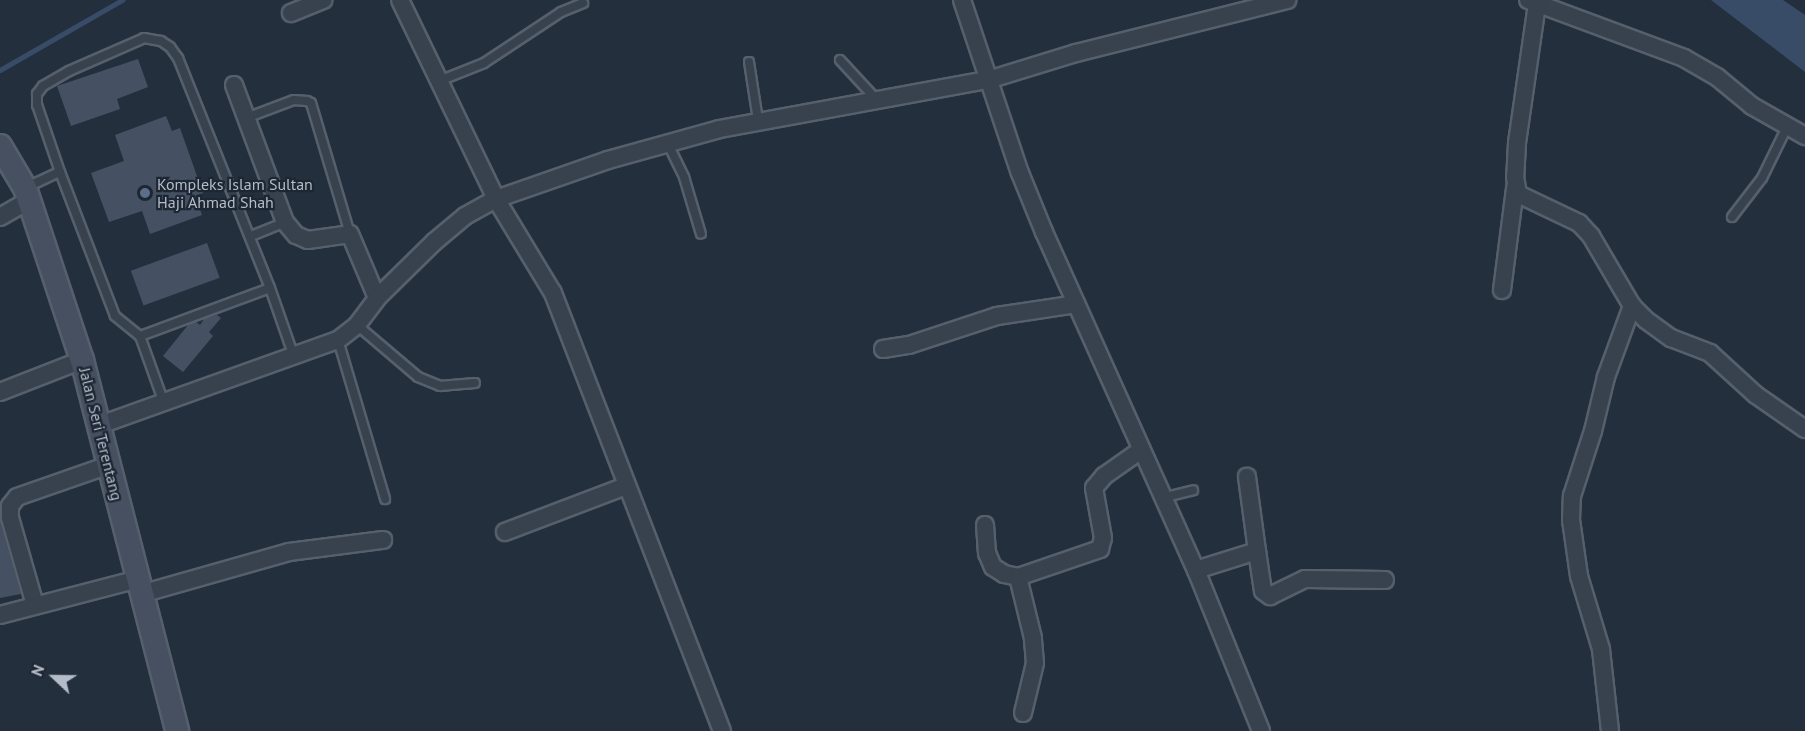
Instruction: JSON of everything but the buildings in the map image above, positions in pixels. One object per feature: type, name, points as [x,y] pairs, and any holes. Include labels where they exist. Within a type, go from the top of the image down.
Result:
[{"type":"street","points":[[291,13],[323,0]]},
{"type":"street","points":[[400,0],[496,199],[553,293],[722,731]]},
{"type":"street","points":[[962,0],[1020,173],[1161,498],[1196,570],[1261,731]]},
{"type":"street","points":[[100,425],[294,358],[338,340],[357,325],[377,298],[465,216],[496,199],[608,160],[758,120],[988,80],[1076,53],[1287,0]]},
{"type":"street","points":[[1502,290],[1515,188],[1517,143],[1532,2],[1684,58],[1717,77],[1752,106],[1805,136]]},
{"type":"street","points":[[234,85],[285,222],[296,235],[308,240],[350,234],[377,298]]},
{"type":"street","name":"Jalan Seri Terentang","points":[[0,147],[27,194],[82,360],[177,731]]},
{"type":"street","points":[[1515,188],[1518,194],[1579,222],[1591,237],[1632,306],[1664,334],[1710,353],[1756,395],[1805,429]]},
{"type":"street","points":[[0,218],[27,194]]},
{"type":"street","points":[[883,349],[909,345],[998,316],[1076,304]]},
{"type":"street","points":[[1610,731],[1601,649],[1579,576],[1571,520],[1572,496],[1593,431],[1606,377],[1632,306]]},
{"type":"street","points":[[0,392],[82,360]]},
{"type":"street","points":[[985,525],[987,553],[993,567],[1004,574],[1018,577],[1100,549],[1103,538],[1094,488],[1104,476],[1141,450]]},
{"type":"street","points":[[35,605],[10,518],[10,506],[17,497],[109,465]]},
{"type":"street","points":[[1247,477],[1263,591],[1270,596],[1305,579],[1385,580]]},
{"type":"street","points":[[505,532],[626,486]]},
{"type":"street","points":[[0,615],[35,605],[140,586],[289,552],[383,540]]},
{"type":"street","points":[[1196,570],[1257,551]]},
{"type":"street","points":[[1018,577],[1033,638],[1035,663],[1023,713]]},
{"type":"lane","points":[[439,81],[484,63],[561,12],[583,3]]},
{"type":"lane","points":[[164,403],[140,336],[115,316],[37,105],[37,94],[43,86],[69,71],[144,38],[161,41],[178,58],[251,236],[294,358]]},
{"type":"lane","points":[[840,60],[876,99]]},
{"type":"lane","points":[[749,63],[758,120]]},
{"type":"lane","points":[[246,118],[294,100],[307,100],[310,103],[350,234]]},
{"type":"lane","points":[[1732,217],[1762,178],[1787,127]]},
{"type":"lane","points":[[668,144],[684,177],[701,234]]},
{"type":"lane","points":[[27,194],[60,172]]},
{"type":"lane","points":[[251,236],[285,222]]},
{"type":"lane","points":[[140,336],[270,288]]},
{"type":"lane","points":[[357,325],[418,377],[440,386],[475,383]]},
{"type":"lane","points":[[338,340],[385,499]]},
{"type":"lane","points":[[1161,498],[1193,490]]},
{"type":"water","points":[[1711,0],[1783,0],[1805,15],[1805,72]]},
{"type":"waterway","points":[[0,70],[122,0]]},
{"type":"place","name":"Kompleks Islam Sultan Haji Ahmad Shah","points":[[145,193]]}]
